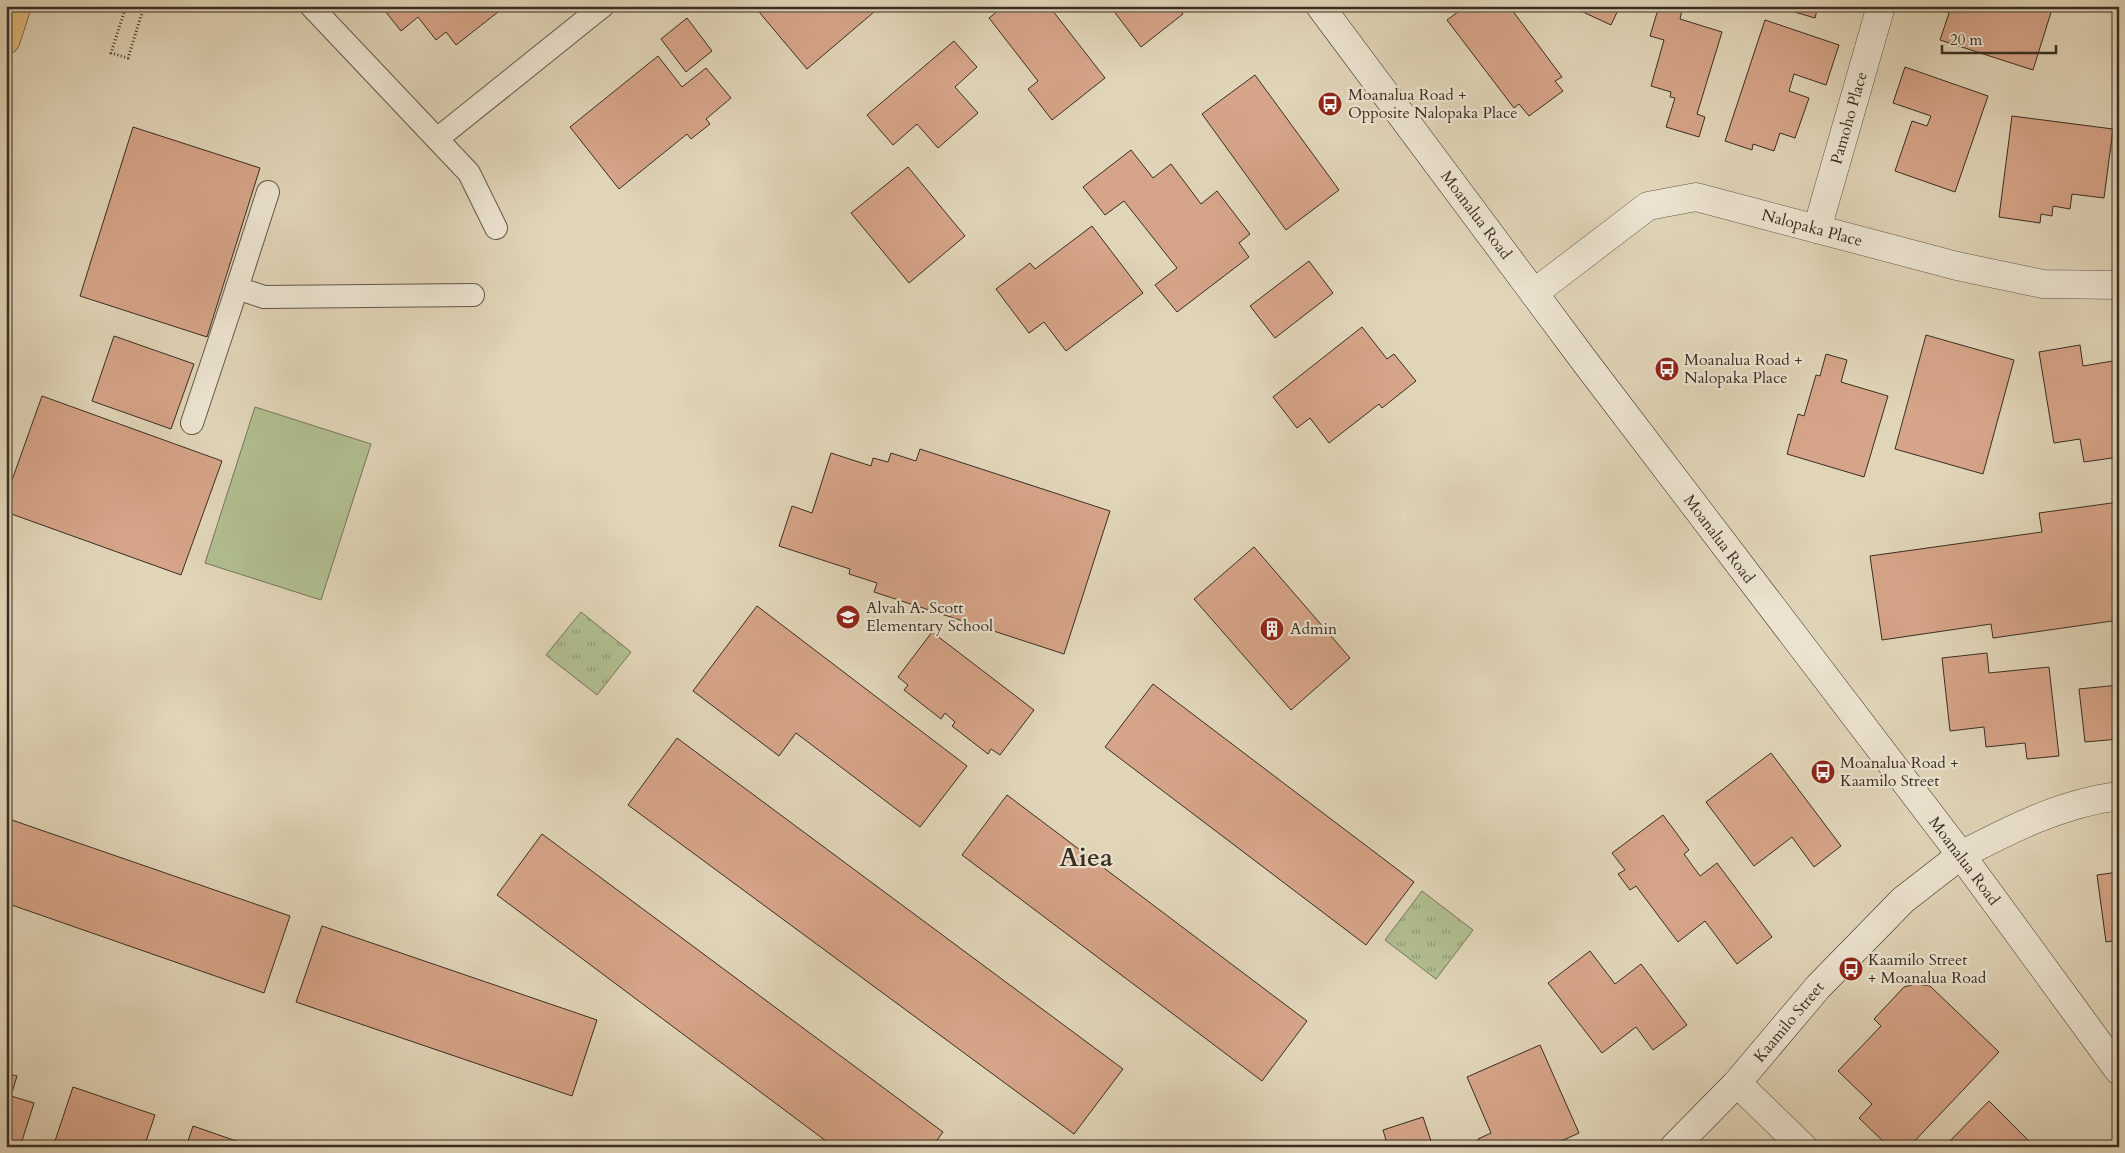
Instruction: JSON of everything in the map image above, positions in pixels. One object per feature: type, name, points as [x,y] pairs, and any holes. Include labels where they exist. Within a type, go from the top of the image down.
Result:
[{"type":"highway","points":[[6,40],[17,6]]},
{"type":"street","name":"Moanalua Road","points":[[1320,6],[1534,293],[1961,855],[2119,1071]]},
{"type":"street","name":"Pamoho Place","points":[[1817,229],[1881,6]]},
{"type":"street","name":"Nalopaka Place","points":[[1534,293],[1648,206],[1696,197],[1957,266],[2043,284],[2119,285]]},
{"type":"street","name":"Kaamilo Street","points":[[1674,1147],[1737,1083],[1818,987],[1903,900],[1961,855],[2019,826],[2088,800],[2119,796]]},
{"type":"street","points":[[1737,1083],[1803,1147]]},
{"type":"lane","points":[[311,6],[469,173],[496,228]]},
{"type":"lane","points":[[437,139],[603,6]]},
{"type":"lane","points":[[192,423],[268,192]]},
{"type":"lane","points":[[237,288],[264,297],[474,295]]},
{"type":"path","points":[[126,6],[111,53],[128,58],[144,6]]},
{"type":"green space","points":[[255,407],[371,444],[321,600],[205,563]]},
{"type":"green space","points":[[581,612],[631,652],[597,695],[546,655]]},
{"type":"green space","points":[[1422,891],[1473,930],[1436,979],[1385,940]]},
{"type":"building","points":[[381,6],[493,6],[498,12],[456,45],[446,32],[436,40],[418,17],[401,31]]},
{"type":"building","points":[[754,6],[881,6],[807,69]]},
{"type":"building","points":[[1004,6],[1049,6],[1105,78],[1052,120],[1028,89],[1038,81],[989,18]]},
{"type":"building","points":[[1110,6],[1177,6],[1183,14],[1141,47]]},
{"type":"building","points":[[1466,6],[1509,6],[1562,77],[1555,81],[1563,91],[1529,116],[1519,104],[1514,108],[1447,20]]},
{"type":"building","points":[[1570,6],[1620,6],[1611,25]]},
{"type":"building","points":[[1659,6],[1683,6],[1680,19],[1722,32],[1697,114],[1705,117],[1699,137],[1666,127],[1675,98],[1670,97],[1671,92],[1651,86],[1664,40],[1650,36]]},
{"type":"building","points":[[1774,6],[1818,6],[1815,18]]},
{"type":"building","points":[[1928,6],[2053,6],[2033,70],[1940,40],[1949,13]]},
{"type":"building","points":[[687,18],[712,51],[686,72],[661,39]]},
{"type":"building","points":[[1765,20],[1839,45],[1826,85],[1794,74],[1789,91],[1809,98],[1795,138],[1780,133],[1774,151],[1753,144],[1752,150],[1725,141]]},
{"type":"building","points":[[954,41],[977,67],[955,87],[978,113],[938,148],[917,124],[893,145],[867,115]]},
{"type":"building","points":[[658,56],[682,87],[706,68],[731,98],[706,119],[710,124],[691,139],[687,134],[619,189],[570,127]]},
{"type":"building","points":[[1905,67],[1988,96],[1955,192],[1895,171],[1912,121],[1927,126],[1931,116],[1893,103]]},
{"type":"building","points":[[1255,75],[1339,190],[1286,230],[1202,114]]},
{"type":"building","points":[[2012,116],[2113,129],[2104,198],[2072,194],[2070,209],[2053,206],[2052,216],[2041,214],[2040,223],[1999,217]]},
{"type":"building","points":[[133,127],[260,168],[207,337],[80,296]]},
{"type":"building","points":[[1131,150],[1153,178],[1171,164],[1201,204],[1217,191],[1250,234],[1239,243],[1249,257],[1177,312],[1155,285],[1177,268],[1124,201],[1105,215],[1083,187]]},
{"type":"building","points":[[908,167],[965,236],[909,283],[851,213]]},
{"type":"building","points":[[1092,226],[1143,293],[1066,351],[1044,322],[1029,333],[996,289],[1030,263],[1035,269]]},
{"type":"building","points":[[1309,261],[1333,293],[1275,338],[1250,306]]},
{"type":"building","points":[[1362,327],[1387,359],[1394,354],[1416,381],[1382,408],[1379,404],[1329,443],[1310,418],[1297,428],[1273,397]]},
{"type":"building","points":[[1926,335],[2014,360],[1983,474],[1895,449]]},
{"type":"building","points":[[114,336],[194,364],[171,429],[92,401]]},
{"type":"building","points":[[2080,345],[2083,366],[2119,360],[2119,457],[2084,462],[2080,439],[2054,443],[2039,352]]},
{"type":"building","points":[[1826,354],[1847,360],[1841,382],[1888,396],[1864,477],[1787,454],[1798,414],[1804,416],[1816,375],[1820,376]]},
{"type":"building","points":[[42,396],[222,461],[181,575],[6,512],[6,497]]},
{"type":"building","points":[[920,449],[1110,511],[1064,654],[874,592],[877,583],[849,574],[850,569],[779,546],[792,506],[812,513],[831,453],[871,466],[873,458],[888,462],[891,453],[916,461]]},
{"type":"building","points":[[2119,502],[2119,620],[1993,638],[1991,624],[1882,640],[1870,556],[2042,532],[2039,513]]},
{"type":"building","name":"Admin","points":[[1254,547],[1350,658],[1291,710],[1194,599]]},
{"type":"building","points":[[757,606],[967,766],[920,827],[796,733],[779,756],[693,691]]},
{"type":"building","points":[[932,632],[1034,710],[1000,755],[991,749],[988,754],[952,726],[955,722],[945,713],[941,719],[904,690],[908,685],[898,677]]},
{"type":"building","points":[[1987,653],[1989,673],[2049,667],[2059,756],[2027,759],[2025,743],[1986,747],[1984,727],[1950,731],[1942,658]]},
{"type":"building","points":[[1153,684],[1414,882],[1366,945],[1105,747]]},
{"type":"building","points":[[2119,685],[2119,739],[2085,742],[2079,689]]},
{"type":"building","points":[[677,738],[1123,1069],[1074,1134],[628,805]]},
{"type":"building","points":[[1771,753],[1841,846],[1814,867],[1792,837],[1754,866],[1706,802]]},
{"type":"building","points":[[1007,795],[1307,1021],[1262,1081],[962,855]]},
{"type":"building","points":[[1663,815],[1689,850],[1684,854],[1700,876],[1717,863],[1772,937],[1737,964],[1705,921],[1678,942],[1636,886],[1630,890],[1618,874],[1625,870],[1612,853]]},
{"type":"building","points":[[6,818],[290,916],[264,993],[6,903]]},
{"type":"building","points":[[542,834],[943,1132],[932,1147],[834,1147],[497,895]]},
{"type":"building","points":[[2119,872],[2119,940],[2106,942],[2097,875]]},
{"type":"building","points":[[322,926],[597,1020],[572,1096],[296,1002]]},
{"type":"building","points":[[1590,951],[1615,984],[1641,964],[1687,1025],[1653,1050],[1636,1027],[1602,1053],[1548,983]]},
{"type":"building","points":[[1916,984],[1930,986],[1999,1052],[1909,1147],[1889,1147],[1859,1118],[1872,1104],[1838,1071],[1881,1026],[1874,1019],[1904,987]]},
{"type":"building","points":[[1540,1045],[1579,1133],[1548,1147],[1481,1147],[1478,1139],[1491,1133],[1467,1077]]},
{"type":"building","points":[[6,1073],[17,1076],[11,1096],[34,1103],[20,1147],[6,1147]]},
{"type":"building","points":[[73,1087],[155,1115],[144,1147],[53,1147]]},
{"type":"building","points":[[1989,1101],[2035,1147],[1944,1147]]},
{"type":"building","points":[[1423,1117],[1433,1147],[1388,1147],[1383,1130]]},
{"type":"building","points":[[193,1126],[245,1144],[244,1147],[186,1147]]},
{"type":"building","points":[[1319,1142],[1321,1147],[1303,1147]]},
{"type":"place","name":"Moanalua Road + Opposite Nalopaka Place","points":[[1330,104]]},
{"type":"place","name":"Moanalua Road + Nalopaka Place","points":[[1667,369]]},
{"type":"place","name":"Alvah A. Scott Elementary School","points":[[848,617]]},
{"type":"place","name":"Admin","points":[[1272,629]]},
{"type":"place","name":"Moanalua Road + Kaamilo Street","points":[[1823,772]]},
{"type":"place","name":"Kaamilo Street + Moanalua Road","points":[[1851,969]]},
{"type":"district","name":"Aiea","points":[[1086,857]]}]
